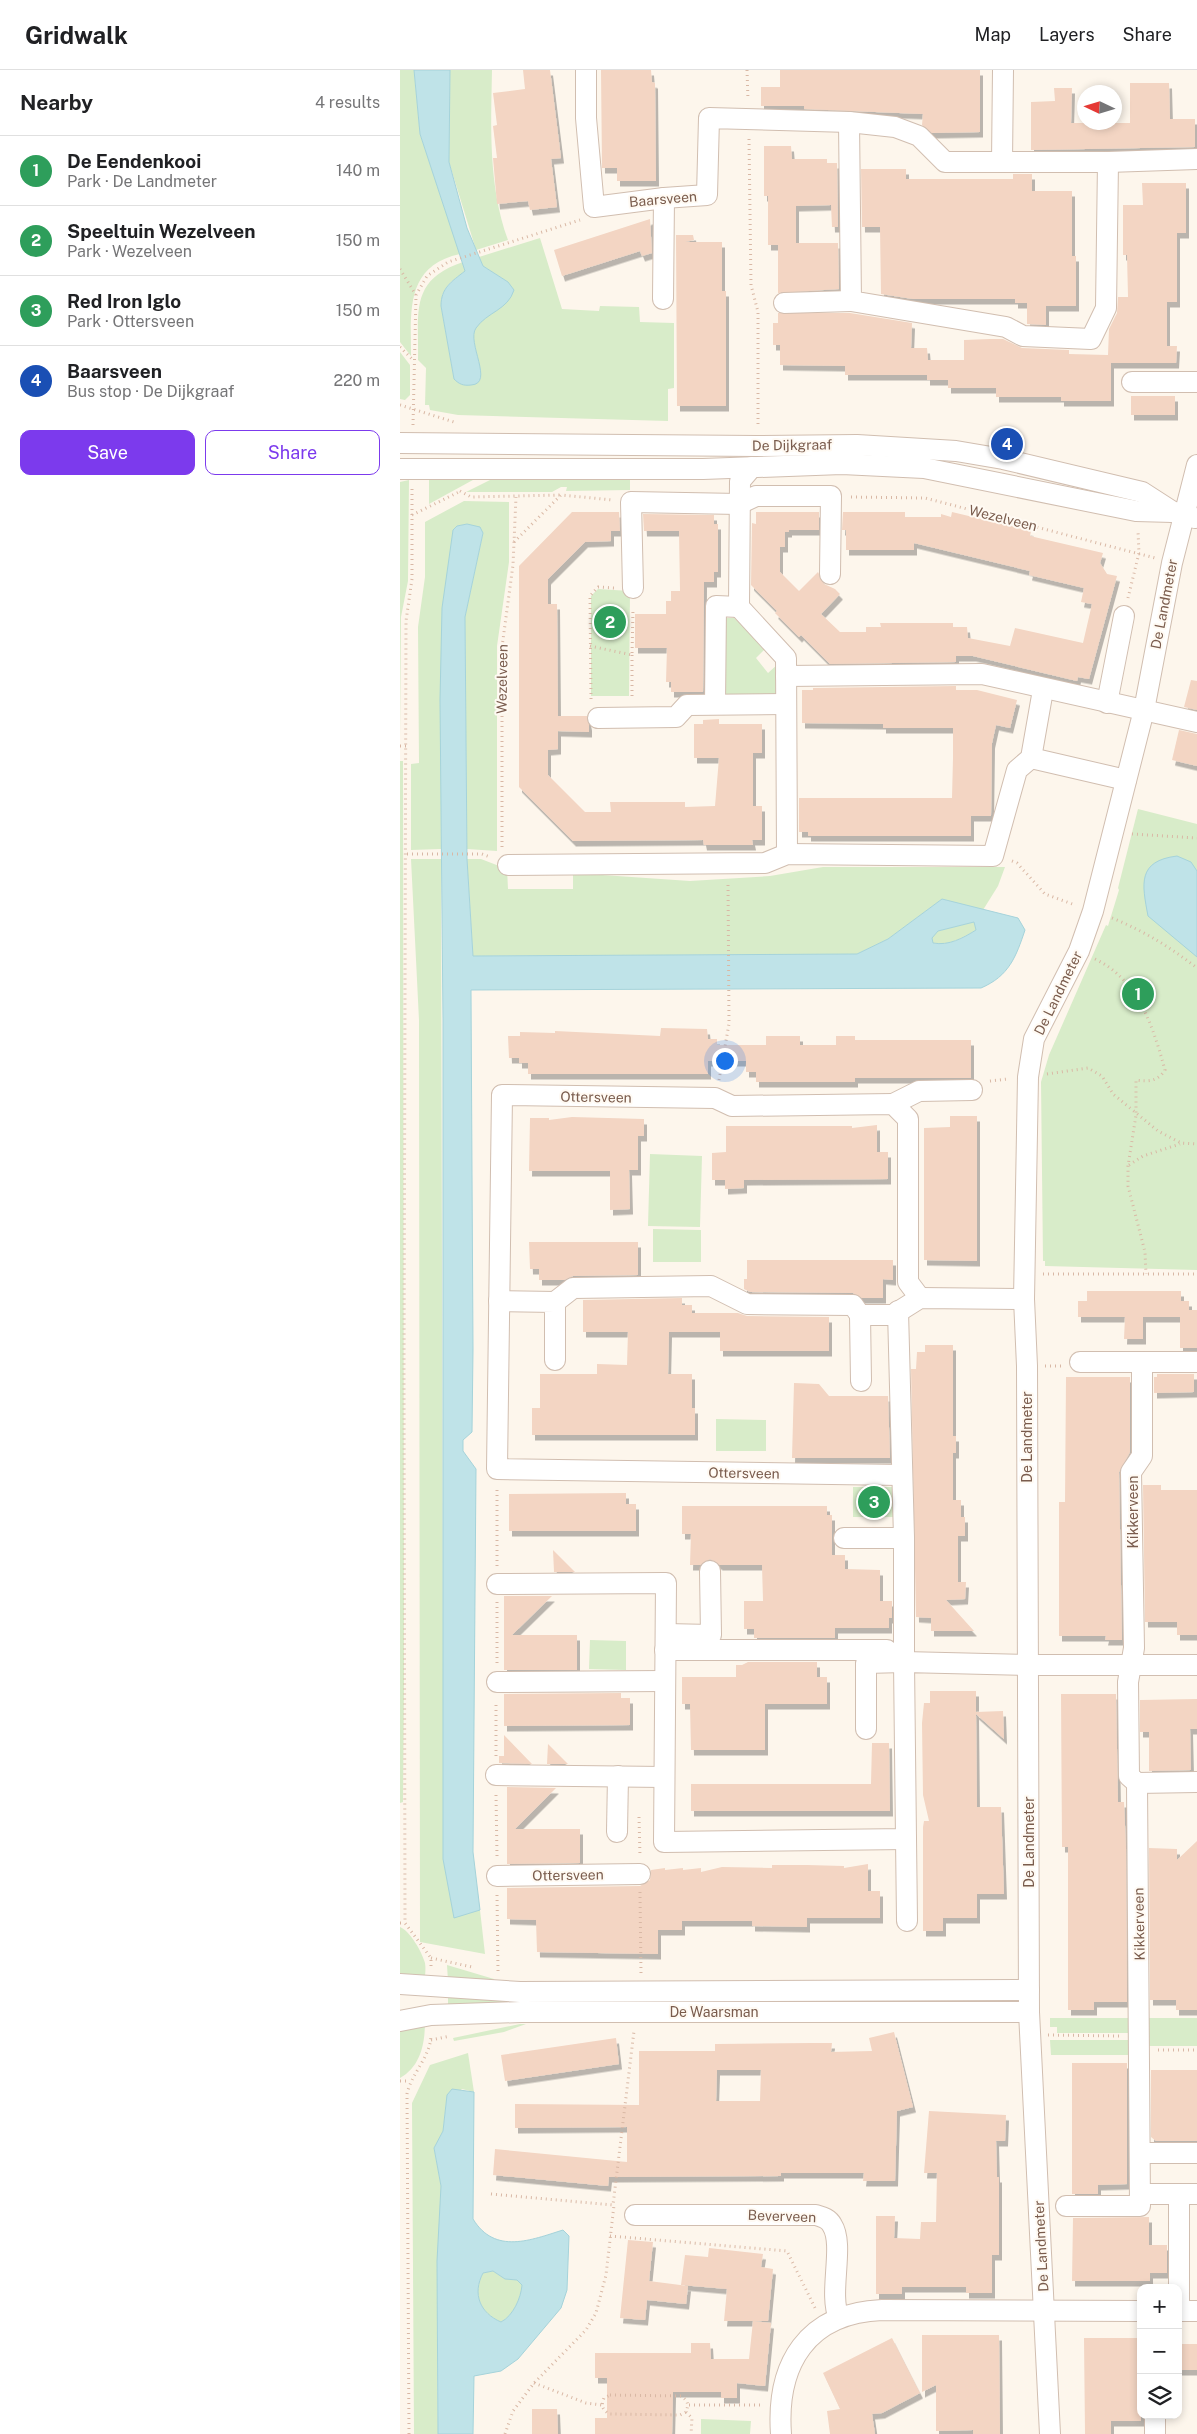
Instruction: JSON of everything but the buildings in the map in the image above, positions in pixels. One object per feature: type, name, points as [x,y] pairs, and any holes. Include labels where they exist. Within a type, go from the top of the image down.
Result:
[{"type":"street","points":[[586,70],[586,118],[594,207]]},
{"type":"street","points":[[1002,162],[1003,70]]},
{"type":"street","name":"Baarsveen","points":[[594,207],[664,198],[707,195],[709,118],[849,122],[895,127],[919,136],[945,162],[1108,162],[1197,159]]},
{"type":"street","points":[[849,122],[851,301]]},
{"type":"street","points":[[784,303],[851,301],[1006,327],[1023,336],[1091,339],[1106,308],[1108,162]]},
{"type":"street","points":[[663,299],[664,198]]},
{"type":"street","points":[[1132,382],[1197,382]]},
{"type":"street","name":"De Dijkgraaf","points":[[400,443],[857,445],[956,451],[1003,459],[1142,492],[1184,515]]},
{"type":"street","name":"De Dijkgraaf","points":[[406,468],[703,469],[842,464],[924,468],[1136,511],[1184,515]]},
{"type":"street","name":"De Landmeter","points":[[1050,2434],[1029,2012],[1027,1366],[1024,1299],[1028,1077],[1034,1040],[1079,951],[1093,911],[1144,710],[1172,563],[1197,465]]},
{"type":"street","points":[[752,467],[740,482],[739,607],[786,658],[787,854]]},
{"type":"street","points":[[633,588],[631,502],[739,504],[756,496],[831,496],[830,574]]},
{"type":"street","points":[[715,704],[716,606],[739,607]]},
{"type":"street","points":[[1107,703],[1124,616]]},
{"type":"street","points":[[786,676],[982,674],[1043,690],[1197,722]]},
{"type":"street","points":[[505,859],[765,863],[787,854],[993,856],[1016,770],[1031,758],[1043,690]]},
{"type":"street","points":[[598,718],[676,717],[687,705],[786,704]]},
{"type":"street","points":[[1031,758],[1126,780]]},
{"type":"street","name":"Ottersveen","points":[[901,1475],[497,1469],[502,1095],[715,1098],[732,1106],[893,1104],[919,1091],[972,1090]]},
{"type":"street","points":[[893,1104],[908,1119],[908,1282],[920,1298]]},
{"type":"street","points":[[499,1301],[555,1302],[573,1288],[711,1286],[748,1304],[853,1305],[860,1315],[861,1381]]},
{"type":"street","points":[[860,1315],[893,1314],[920,1298],[1024,1299]]},
{"type":"street","points":[[555,1302],[555,1360]]},
{"type":"street","points":[[898,1311],[904,1538],[907,1921]]},
{"type":"street","points":[[1080,1362],[1197,1362]]},
{"type":"street","name":"Kikkerveen","points":[[1140,2194],[1137,1783],[1129,1776],[1128,1682],[1134,1648],[1131,1472],[1142,1456],[1142,1362]]},
{"type":"street","points":[[844,1538],[904,1538]]},
{"type":"street","points":[[666,1642],[711,1635],[710,1571]]},
{"type":"street","points":[[497,1584],[666,1583],[664,1842],[906,1839]]},
{"type":"street","points":[[666,1642],[1028,1665],[1197,1664]]},
{"type":"street","points":[[866,1729],[866,1663],[904,1656]]},
{"type":"street","points":[[497,1682],[665,1681]]},
{"type":"street","points":[[496,1775],[664,1777]]},
{"type":"street","points":[[617,1832],[618,1776]]},
{"type":"street","points":[[1137,1783],[1197,1782]]},
{"type":"street","name":"Ottersveen","points":[[497,1876],[640,1874]]},
{"type":"street","name":"De Waarsman","points":[[400,1984],[520,1992],[1029,1990]]},
{"type":"street","name":"De Waarsman","points":[[400,2021],[444,2014],[1029,2012]]},
{"type":"street","points":[[1140,2153],[1197,2153]]},
{"type":"street","points":[[1066,2206],[1140,2206],[1140,2194],[1188,2194],[1180,2284]]},
{"type":"street","name":"Beverveen","points":[[635,2215],[816,2215],[826,2218],[836,2232],[835,2301],[832,2322]]},
{"type":"street","points":[[782,2434],[780,2405],[788,2370],[797,2352],[809,2338],[832,2322],[874,2310],[1137,2311]]},
{"type":"street","points":[[1182,2311],[1197,2311]]},
{"type":"street","points":[[1155,2419],[1155,2434]]},
{"type":"path","points":[[747,70],[751,285],[758,312],[758,426]]},
{"type":"path","points":[[400,405],[413,410],[416,295],[427,276],[448,262],[586,218],[594,207]]},
{"type":"path","points":[[400,269],[416,295]]},
{"type":"path","points":[[400,347],[414,362]]},
{"type":"path","points":[[400,1923],[405,1923],[406,621],[412,579],[412,515],[406,468]]},
{"type":"path","points":[[412,515],[468,487]]},
{"type":"path","points":[[460,491],[471,497],[561,495],[631,502]]},
{"type":"path","points":[[514,542],[561,495]]},
{"type":"path","name":"Wezelveen","points":[[831,496],[925,498],[1172,563]]},
{"type":"path","name":"Wezelveen","points":[[505,859],[502,647],[513,565],[516,497]]},
{"type":"path","points":[[1124,616],[1139,553],[1136,511]]},
{"type":"path","points":[[598,718],[591,709],[590,646],[590,596],[593,590],[598,587],[633,588],[632,718]]},
{"type":"path","points":[[590,646],[632,656]]},
{"type":"path","points":[[400,746],[407,746]]},
{"type":"path","points":[[1114,834],[1197,838]]},
{"type":"path","points":[[407,854],[482,854]]},
{"type":"path","points":[[715,1098],[729,1024],[728,862]]},
{"type":"path","points":[[1079,951],[1107,964],[1129,983],[1156,1038],[1165,1070],[1161,1077],[1152,1080],[1136,1080],[1136,1114],[1128,1166],[1128,1186],[1145,1252],[1146,1274]]},
{"type":"path","points":[[972,1090],[981,1082],[1088,1068],[1102,1076],[1112,1094],[1136,1114],[1158,1131],[1181,1143]]},
{"type":"path","points":[[1128,1166],[1143,1156],[1181,1143],[1197,1144]]},
{"type":"path","points":[[1024,1274],[1197,1274]]},
{"type":"path","points":[[1027,1366],[1072,1366],[1080,1362]]},
{"type":"path","points":[[497,1469],[496,1775],[498,1974]]},
{"type":"path","points":[[640,1816],[641,1992]]},
{"type":"path","points":[[504,2434],[513,2411],[534,2383],[586,2330],[596,2313],[602,2294],[610,2236],[631,2038],[641,2012]]},
{"type":"path","points":[[1030,2036],[1140,2043],[1197,2050]]},
{"type":"path","points":[[409,2434],[407,2094],[410,2082],[420,2063]]},
{"type":"path","points":[[400,2082],[410,2082]]},
{"type":"path","points":[[491,2194],[631,2207],[635,2215]]},
{"type":"path","points":[[610,2236],[787,2250],[832,2322]]},
{"type":"path","points":[[534,2383],[586,2403],[602,2405]]},
{"type":"path","points":[[610,2395],[681,2396],[687,2400],[689,2405],[686,2412],[680,2415],[609,2414],[603,2410],[602,2405],[604,2398],[610,2395]]},
{"type":"path","points":[[689,2405],[780,2405]]},
{"type":"path","points":[[686,2412],[692,2418],[691,2434]]},
{"type":"green space","points":[[400,70],[414,70],[420,134],[460,254],[442,260],[429,269],[420,280],[412,307],[411,356],[400,342]]},
{"type":"green space","points":[[450,70],[492,70],[492,156],[497,198],[508,240],[476,250],[449,162]]},
{"type":"green space","points":[[540,238],[562,309],[599,311],[600,306],[639,307],[640,322],[674,323],[674,388],[668,389],[668,421],[458,415],[430,410],[429,405],[425,405],[426,368],[418,360],[418,313],[425,289],[433,278],[446,269],[463,262],[465,272],[445,290],[441,306],[454,379],[481,374],[473,337],[475,329],[508,282],[483,266],[479,257]]},
{"type":"green space","points":[[400,352],[410,365],[410,395],[405,400],[400,399]]},
{"type":"green space","points":[[482,475],[429,504],[429,478]]},
{"type":"green space","points":[[496,477],[630,478],[630,490],[566,491],[567,487],[561,487],[552,492],[466,492]]},
{"type":"green space","points":[[409,480],[408,581],[401,617],[400,739],[400,482]]},
{"type":"green space","points":[[464,501],[509,502],[509,562],[497,646],[497,851],[467,849],[465,617],[483,533],[467,524],[457,526],[442,608],[441,849],[411,850],[411,764],[419,763],[418,627],[425,577],[425,522]]},
{"type":"green space","points":[[598,589],[630,591],[629,696],[591,696],[591,596]]},
{"type":"green space","points":[[721,618],[734,618],[766,648],[756,658],[768,673],[778,664],[778,696],[722,696]]},
{"type":"green space","points":[[400,761],[403,761],[404,1682],[403,1802],[400,1803]]},
{"type":"green space","points":[[1138,809],[1197,824],[1197,1270],[1045,1266],[1045,1261],[1043,1261],[1041,1082],[1049,1055],[1106,925],[1108,926],[1119,890]]},
{"type":"green space","points":[[411,859],[441,859],[443,1685],[454,1917],[480,1910],[485,1954],[420,1942],[419,1020]]},
{"type":"green space","points":[[467,859],[481,859],[507,869],[508,889],[573,889],[573,873],[690,881],[770,876],[823,867],[1005,867],[998,886],[983,910],[942,899],[888,939],[857,954],[473,956]]},
{"type":"green space","points":[[974,922],[976,930],[966,936],[955,941],[939,944],[933,943],[931,938],[938,931]]},
{"type":"green space","points":[[650,1154],[702,1156],[700,1227],[648,1226]]},
{"type":"green space","points":[[653,1229],[701,1230],[701,1262],[653,1262]]},
{"type":"green space","points":[[716,1419],[766,1420],[766,1451],[716,1451]]},
{"type":"green space","points":[[853,1487],[895,1487],[895,1517],[853,1517]]},
{"type":"green space","points":[[590,1640],[626,1641],[626,1670],[589,1669]]},
{"type":"green space","points":[[400,1927],[412,1937],[421,1953],[425,1965],[425,1979],[400,1973]]},
{"type":"green space","points":[[447,1965],[494,1979],[496,1985],[448,1981]]},
{"type":"green space","points":[[448,1992],[634,1999],[634,2005],[448,2007]]},
{"type":"green space","points":[[1050,2018],[1135,2018],[1135,2033],[1057,2033],[1057,2027],[1050,2027]]},
{"type":"green space","points":[[1145,2018],[1197,2018],[1197,2046],[1145,2046]]},
{"type":"green space","points":[[425,2021],[423,2046],[417,2060],[413,2067],[400,2078],[400,2030]]},
{"type":"green space","points":[[526,2024],[504,2032],[454,2041],[453,2038]]},
{"type":"green space","points":[[1050,2040],[1135,2040],[1135,2055],[1051,2055]]},
{"type":"green space","points":[[468,2053],[474,2092],[462,2089],[446,2103],[443,2131],[434,2148],[441,2186],[437,2333],[438,2434],[414,2434],[412,2103],[430,2065]]},
{"type":"green space","points":[[493,2271],[505,2279],[517,2280],[522,2285],[516,2306],[509,2316],[501,2322],[488,2314],[483,2308],[478,2295],[478,2288],[483,2273]]},
{"type":"green space","points":[[701,2419],[751,2421],[750,2434],[701,2434]]},
{"type":"water","points":[[414,70],[450,70],[449,162],[467,228],[483,266],[508,282],[514,290],[511,297],[502,307],[476,328],[474,343],[480,378],[478,383],[471,385],[461,384],[454,379],[441,300],[448,286],[465,271],[420,134]]},
{"type":"water","points":[[467,524],[480,527],[483,533],[465,617],[467,859],[473,956],[857,954],[888,939],[942,899],[1018,918],[1025,930],[1010,965],[998,978],[981,988],[471,990],[472,1432],[463,1440],[463,1451],[476,1469],[473,1852],[480,1910],[454,1918],[443,1859],[443,1020],[440,700],[442,608],[453,530],[457,526]],"holes":[[[974,922],[976,930],[950,942],[933,943],[932,938],[938,931]]]},
{"type":"water","points":[[1177,856],[1191,862],[1197,871],[1197,957],[1148,916],[1144,894],[1145,876],[1155,863]]},
{"type":"water","points":[[452,2089],[474,2092],[473,2219],[482,2230],[492,2237],[514,2242],[539,2238],[563,2230],[569,2236],[567,2290],[561,2308],[518,2359],[501,2371],[474,2376],[473,2434],[438,2434],[437,2261],[441,2186],[434,2148],[443,2131],[447,2095]],"holes":[[[493,2271],[505,2279],[517,2280],[522,2285],[516,2306],[509,2316],[501,2322],[488,2314],[483,2308],[478,2295],[478,2288],[483,2273]]]},
{"type":"place","name":"Baarsveen","points":[[1007,444]]},
{"type":"place","name":"Speeltuin Wezelveen","points":[[610,622]]},
{"type":"place","name":"De Eendenkooi","points":[[1138,994]]},
{"type":"place","name":"Red Iron Iglo","points":[[874,1502]]}]
